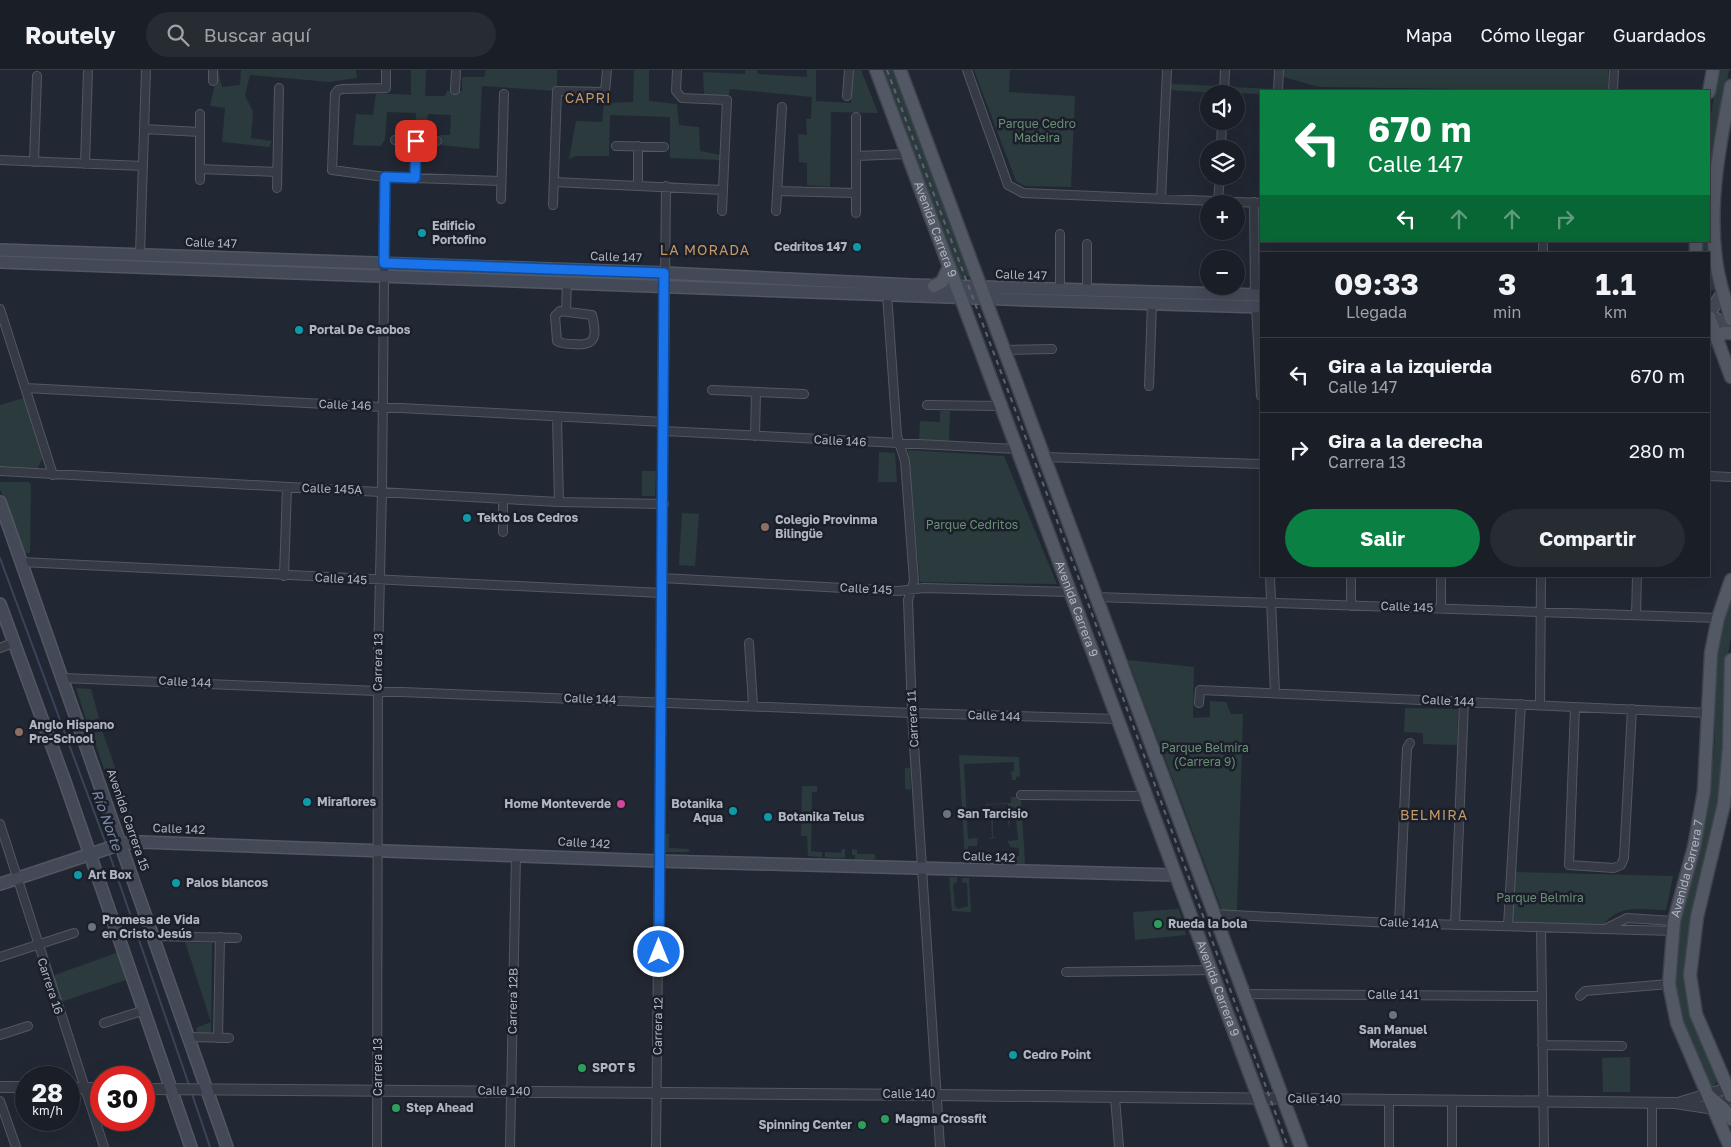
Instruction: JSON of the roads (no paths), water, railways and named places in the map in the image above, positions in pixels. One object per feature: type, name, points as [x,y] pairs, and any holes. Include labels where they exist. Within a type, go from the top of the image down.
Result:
[{"type":"main road","name":"Avenida Carrera 9","points":[[876,70],[948,269],[1277,1147]]},
{"type":"main road","name":"Avenida Carrera 9","points":[[900,70],[1301,1147]]},
{"type":"main road","points":[[1709,90],[1713,70]]},
{"type":"main road","points":[[1731,86],[1729,107],[1717,163],[1715,219],[1715,258],[1731,319]]},
{"type":"main road","name":"Calle 147","points":[[0,250],[664,273],[934,286],[957,292]]},
{"type":"main road","name":"Calle 147","points":[[0,262],[887,294],[957,292],[1152,304],[1258,301]]},
{"type":"main road","points":[[934,286],[942,282],[948,269]]},
{"type":"main road","name":"Calle 147","points":[[982,293],[1086,290],[1258,301]]},
{"type":"main road","points":[[1710,318],[1723,292]]},
{"type":"main road","points":[[1710,320],[1731,326]]},
{"type":"main road","points":[[1710,322],[1731,377]]},
{"type":"main road","points":[[1717,340],[1723,334],[1731,333]]},
{"type":"main road","name":"Avenida Carrera 15","points":[[0,502],[227,1147]]},
{"type":"main road","name":"Avenida Carrera 7","points":[[1722,1098],[1677,1023],[1669,984],[1674,926],[1700,819],[1707,754],[1709,670],[1718,618],[1731,580]]},
{"type":"main road","points":[[0,604],[92,853],[145,1010],[175,1089],[191,1147]]},
{"type":"main road","name":"Avenida Carrera 7","points":[[1730,1147],[1722,1098],[1696,1014],[1690,975],[1697,917],[1716,844],[1728,773],[1731,660]]},
{"type":"main road","name":"Calle 142","points":[[0,884],[119,844],[153,842],[516,854],[658,861],[1174,875]]},
{"type":"main road","points":[[1722,1098],[1731,1119]]},
{"type":"street","points":[[85,164],[88,70]]},
{"type":"street","points":[[140,254],[146,70]]},
{"type":"street","points":[[213,70],[213,81]]},
{"type":"street","points":[[386,70],[386,88],[338,90],[335,94],[332,167],[335,172],[385,177],[501,181]]},
{"type":"street","points":[[455,90],[456,70]]},
{"type":"street","points":[[553,205],[557,91],[606,92],[607,70]]},
{"type":"street","points":[[677,70],[678,96],[682,98],[727,100],[722,211]]},
{"type":"street","points":[[848,70],[848,96]]},
{"type":"street","points":[[967,70],[1008,185],[1023,194],[1200,200]]},
{"type":"street","points":[[1161,199],[1167,70]]},
{"type":"street","points":[[1224,85],[1225,70]]},
{"type":"street","points":[[1278,90],[1279,70]]},
{"type":"street","points":[[1613,90],[1614,70]]},
{"type":"street","points":[[34,162],[37,76]]},
{"type":"street","points":[[277,188],[279,88]]},
{"type":"street","points":[[501,199],[504,94]]},
{"type":"street","points":[[776,211],[782,106]]},
{"type":"street","points":[[200,114],[200,180]]},
{"type":"street","points":[[856,117],[856,213]]},
{"type":"street","points":[[144,129],[200,132]]},
{"type":"street","points":[[395,140],[437,142]]},
{"type":"street","points":[[415,178],[416,141]]},
{"type":"street","points":[[616,146],[664,147]]},
{"type":"street","points":[[638,146],[638,185]]},
{"type":"street","points":[[856,156],[907,154]]},
{"type":"street","points":[[0,160],[143,166]]},
{"type":"street","points":[[200,169],[276,172]]},
{"type":"street","name":"Carrera 13","points":[[377,1147],[378,691],[385,177]]},
{"type":"street","points":[[554,182],[723,190]]},
{"type":"street","name":"Carrera 12","points":[[656,1147],[666,186]]},
{"type":"street","points":[[777,191],[856,193]]},
{"type":"street","points":[[1245,202],[1258,202],[1260,364]]},
{"type":"street","points":[[1060,234],[1060,290]]},
{"type":"street","points":[[1086,290],[1087,244]]},
{"type":"street","points":[[566,311],[567,282]]},
{"type":"street","name":"Carrera 11","points":[[887,294],[899,444],[905,461],[914,581],[908,600],[912,713],[940,1147]]},
{"type":"street","points":[[1149,386],[1152,304]]},
{"type":"street","points":[[0,309],[53,475]]},
{"type":"street","points":[[560,311],[566,311],[592,315],[594,338],[592,342],[584,345],[557,341],[555,316],[560,311]]},
{"type":"street","points":[[1004,350],[1052,349]]},
{"type":"street","name":"Calle 146","points":[[26,388],[557,418],[664,422]]},
{"type":"street","points":[[712,390],[804,394]]},
{"type":"street","points":[[755,436],[756,392]]},
{"type":"street","points":[[927,405],[1000,406]]},
{"type":"street","points":[[557,418],[559,502]]},
{"type":"street","name":"Calle 146","points":[[664,431],[1016,449]]},
{"type":"street","points":[[1044,457],[1260,464]]},
{"type":"street","name":"Calle 145A","points":[[0,472],[559,502],[664,504]]},
{"type":"street","points":[[1710,476],[1731,477]]},
{"type":"street","points":[[284,576],[287,487]]},
{"type":"street","points":[[503,499],[503,532]]},
{"type":"street","name":"Calle 145","points":[[21,562],[662,594]]},
{"type":"street","points":[[1270,577],[1275,693]]},
{"type":"street","points":[[1350,606],[1351,577]]},
{"type":"street","points":[[1441,577],[1441,608]]},
{"type":"street","points":[[1540,705],[1541,577]]},
{"type":"street","points":[[1636,615],[1637,577]]},
{"type":"street","name":"Calle 145","points":[[662,578],[898,591],[924,588],[1070,592]]},
{"type":"street","name":"Calle 145","points":[[1097,597],[1441,608],[1541,614],[1718,618]]},
{"type":"street","points":[[0,648],[15,642]]},
{"type":"street","points":[[749,642],[753,705]]},
{"type":"street","name":"Calle 144","points":[[63,678],[660,701],[912,713],[1117,719]]},
{"type":"street","name":"Calle 144","points":[[1199,703],[1200,690],[1708,713]]},
{"type":"street","points":[[1455,925],[1464,702]]},
{"type":"street","points":[[1508,926],[1521,704]]},
{"type":"street","points":[[1575,707],[1568,866],[1614,868],[1621,865],[1624,858],[1632,709]]},
{"type":"street","points":[[1399,923],[1407,748],[1410,743]]},
{"type":"street","points":[[1021,795],[1145,796]]},
{"type":"street","name":"Carrera 16","points":[[0,824],[37,945],[104,1147]]},
{"type":"street","name":"Carrera 12B","points":[[510,1147],[516,854]]},
{"type":"street","name":"Calle 141A","points":[[1214,914],[1604,930],[1674,926]]},
{"type":"street","points":[[1604,930],[1627,918],[1674,926]]},
{"type":"street","points":[[1541,927],[1544,1147]]},
{"type":"street","points":[[0,957],[74,932]]},
{"type":"street","points":[[154,936],[237,938]]},
{"type":"street","points":[[218,1038],[220,937]]},
{"type":"street","points":[[1066,972],[1212,970]]},
{"type":"street","points":[[1580,996],[1585,991],[1669,984]]},
{"type":"street","name":"Calle 141","points":[[1244,994],[1541,996]]},
{"type":"street","points":[[104,1023],[145,1010]]},
{"type":"street","points":[[0,1036],[28,1026]]},
{"type":"street","points":[[190,1038],[229,1038]]},
{"type":"street","points":[[1542,1045],[1622,1046]]},
{"type":"street","points":[[0,1087],[15,1087]]},
{"type":"street","points":[[80,1088],[90,1088]]},
{"type":"street","name":"Calle 140","points":[[155,1089],[936,1094],[1652,1104],[1675,1104],[1722,1098]]},
{"type":"street","points":[[1115,1097],[1119,1147]]},
{"type":"street","points":[[1389,1100],[1389,1147]]},
{"type":"street","points":[[1452,1100],[1452,1147]]},
{"type":"street","points":[[0,1101],[16,1147]]},
{"type":"street","points":[[1652,1104],[1652,1147]]},
{"type":"waterway","name":"Río Norte","points":[[0,558],[106,844]]},
{"type":"waterway","name":"Río Norte","points":[[109,853],[189,1085]]},
{"type":"waterway","name":"Río Norte","points":[[192,1094],[210,1147]]},
{"type":"railway","points":[[887,70],[1085,595],[1288,1147]]},
{"type":"place","name":"Edificio Portofino","points":[[422,233]]},
{"type":"place","name":"Cedritos 147","points":[[857,247]]},
{"type":"place","name":"Portal De Caobos","points":[[299,330]]},
{"type":"place","name":"Tekto Los Cedros","points":[[467,518]]},
{"type":"place","name":"Colegio Provinma Bilingüe","points":[[765,527]]},
{"type":"place","name":"Anglo Hispano Pre-School","points":[[19,732]]},
{"type":"place","name":"Miraflores","points":[[307,802]]},
{"type":"place","name":"Home Monteverde","points":[[621,804]]},
{"type":"place","name":"Botanika Aqua","points":[[733,811]]},
{"type":"place","name":"San Tarcisio","points":[[947,814]]},
{"type":"place","name":"Botanika Telus","points":[[768,817]]},
{"type":"place","name":"Art Box","points":[[78,875]]},
{"type":"place","name":"Palos blancos","points":[[176,883]]},
{"type":"place","name":"Rueda la bola","points":[[1158,924]]},
{"type":"place","name":"Promesa de Vida en Cristo Jesús","points":[[92,927]]},
{"type":"place","name":"San Manuel Morales","points":[[1393,1015]]},
{"type":"place","name":"Cedro Point","points":[[1013,1055]]},
{"type":"place","name":"SPOT 5","points":[[582,1068]]},
{"type":"place","name":"Step Ahead","points":[[396,1108]]},
{"type":"place","name":"Magma Crossfit","points":[[885,1119]]},
{"type":"place","name":"Spinning Center","points":[[862,1125]]},
{"type":"district","name":"CAPRI","points":[[588,98]]},
{"type":"district","name":"LA MORADA","points":[[705,250]]},
{"type":"district","name":"BELMIRA","points":[[1434,815]]},
{"type":"park label","name":"Parque Cedro Madeira","points":[[1037,131]]},
{"type":"park label","name":"Parque Cedritos","points":[[972,525]]},
{"type":"park label","name":"Parque Belmira (Carrera 9)","points":[[1205,755]]},
{"type":"park label","name":"Parque Belmira","points":[[1540,898]]}]
